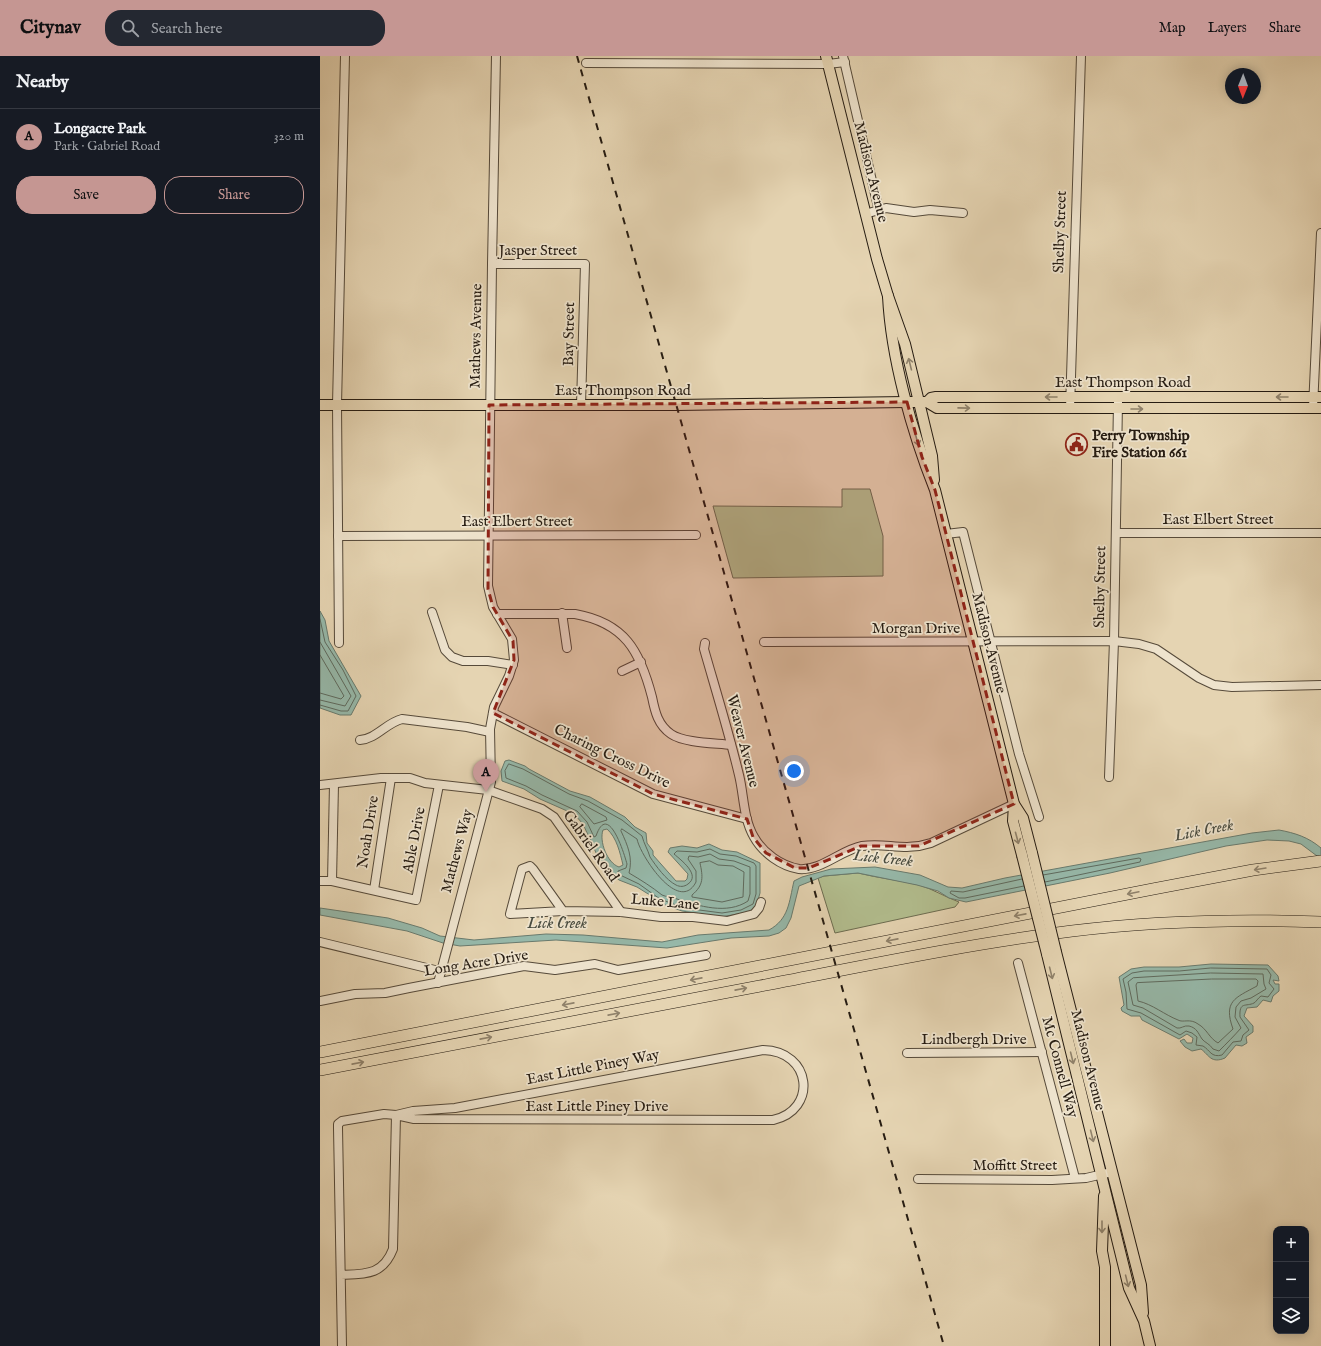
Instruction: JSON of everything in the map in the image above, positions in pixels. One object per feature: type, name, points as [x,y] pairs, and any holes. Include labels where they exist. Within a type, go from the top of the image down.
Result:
[{"type":"highway","points":[[320,1052],[1152,889],[1253,870],[1321,862]]},
{"type":"highway","points":[[320,1070],[797,979],[1027,937],[1111,927],[1188,922],[1268,920],[1321,922]]},
{"type":"main road","name":"Madison Avenue","points":[[827,60],[865,214],[888,296],[923,402],[932,456],[935,490]]},
{"type":"main road","name":"Madison Avenue","points":[[888,296],[889,320],[907,402],[922,457],[935,490],[1014,804],[1013,821],[1027,854],[1107,1174],[1117,1190],[1141,1285],[1144,1321],[1150,1346]]},
{"type":"main road","name":"East Thompson Road","points":[[923,402],[936,397],[1317,397]]},
{"type":"main road","name":"East Thompson Road","points":[[320,405],[582,405],[923,402],[937,408],[1317,408]]},
{"type":"main road","name":"Madison Avenue","points":[[1107,1174],[1105,1188],[1129,1288],[1144,1321]]},
{"type":"main road","points":[[1105,1188],[1102,1210],[1102,1251],[1105,1267]]},
{"type":"main road","points":[[1104,1346],[1105,1267],[1117,1190]]},
{"type":"main road","points":[[1105,1267],[1113,1258],[1122,1259]]},
{"type":"street","points":[[339,643],[337,405],[345,56]]},
{"type":"street","name":"Mathews Avenue","points":[[496,56],[490,405],[489,593],[498,614]]},
{"type":"street","name":"Shelby Street","points":[[1070,409],[1081,56]]},
{"type":"street","points":[[586,63],[844,59]]},
{"type":"street","name":"Madison Avenue","points":[[844,59],[879,211]]},
{"type":"street","points":[[865,214],[886,208],[914,212],[930,210],[963,213]]},
{"type":"street","points":[[1317,408],[1321,233]]},
{"type":"street","name":"Jasper Street","points":[[492,264],[585,264]]},
{"type":"street","name":"Bay Street","points":[[582,405],[585,264]]},
{"type":"street","name":"Shelby Street","points":[[1109,778],[1114,641],[1118,397]]},
{"type":"street","name":"Madison Avenue","points":[[946,534],[963,532],[1019,754],[1039,817]]},
{"type":"street","name":"East Elbert Street","points":[[1116,533],[1321,533]]},
{"type":"street","name":"East Elbert Street","points":[[338,536],[696,535]]},
{"type":"street","points":[[432,612],[445,650],[452,657],[463,662],[488,661],[513,665]]},
{"type":"street","points":[[562,613],[567,648]]},
{"type":"street","points":[[498,614],[562,613],[586,616],[610,626],[628,642],[641,662],[657,716],[667,731],[682,739],[731,745]]},
{"type":"street","name":"Mathews Way","points":[[438,982],[439,971],[488,790],[491,768],[490,732],[496,699],[513,665],[513,641],[498,614]]},
{"type":"street","name":"Morgan Drive","points":[[764,642],[1114,641],[1139,644],[1156,649],[1199,678],[1214,685],[1232,687],[1321,685]]},
{"type":"street","name":"Weaver Avenue","points":[[705,643],[704,649],[731,745],[751,831],[758,844],[769,855],[781,863],[801,869],[810,868],[861,846],[908,848],[925,845],[1014,804]]},
{"type":"street","points":[[622,671],[641,662]]},
{"type":"street","name":"Charing Cross Drive","points":[[493,713],[653,794],[747,819]]},
{"type":"street","points":[[360,740],[368,740],[394,722],[402,719],[467,727],[490,732]]},
{"type":"street","name":"Gabriel Road","points":[[320,785],[390,778],[410,778],[425,783],[488,790],[542,808],[551,814],[621,912]]},
{"type":"street","name":"Noah Drive","points":[[374,890],[390,778]]},
{"type":"street","points":[[332,881],[334,784]]},
{"type":"street","name":"Able Drive","points":[[374,890],[416,900],[439,785]]},
{"type":"street","name":"Luke Lane","points":[[563,911],[534,869],[526,866],[521,871],[510,914],[563,911],[621,912],[661,917],[693,916],[727,921],[754,914],[760,908],[761,902]]},
{"type":"street","points":[[320,881],[332,881],[374,890]]},
{"type":"street","points":[[320,942],[439,971]]},
{"type":"street","name":"Long Acre Drive","points":[[320,1001],[355,994],[385,993],[527,965],[555,970],[595,964],[618,970],[706,955]]},
{"type":"street","name":"Mc Connell Way","points":[[1018,963],[1075,1178]]},
{"type":"street","name":"East Little Piney Way","points":[[341,1275],[338,1124],[342,1121],[384,1114],[396,1115],[413,1111],[466,1106],[764,1050],[773,1050],[785,1053],[794,1060],[800,1070],[803,1083],[803,1092],[794,1108]]},
{"type":"street","name":"Lindbergh Drive","points":[[907,1053],[1042,1052]]},
{"type":"street","points":[[466,1106],[468,1119]]},
{"type":"street","name":"East Little Piney Drive","points":[[396,1115],[414,1119],[773,1120],[784,1117],[794,1108]]},
{"type":"street","points":[[342,1346],[341,1275],[359,1275],[374,1272],[387,1261],[393,1249],[396,1115]]},
{"type":"street","name":"Moffitt Street","points":[[918,1178],[1052,1180],[1107,1174]]},
{"type":"highlighted area","points":[[907,402],[922,457],[935,490],[1014,804],[919,846],[861,846],[809,868],[795,868],[766,853],[753,837],[747,819],[653,794],[493,713],[514,660],[513,641],[493,607],[488,589],[489,405]]},
{"type":"green space","points":[[842,489],[870,489],[883,536],[883,576],[733,578],[713,506],[842,507]]},
{"type":"green space","points":[[858,873],[919,885],[959,902],[955,907],[835,933],[818,878],[824,876]]},
{"type":"water","points":[[320,611],[325,620],[329,641],[361,696],[351,715],[340,715],[320,708]]},
{"type":"water","points":[[509,760],[525,766],[570,791],[590,797],[625,817],[635,827],[646,833],[647,843],[653,851],[653,855],[676,881],[685,881],[688,874],[668,852],[670,848],[682,846],[697,848],[709,844],[722,850],[737,852],[760,863],[760,893],[756,907],[748,912],[721,917],[682,911],[657,902],[653,897],[637,887],[619,880],[602,866],[583,824],[574,814],[540,799],[524,789],[502,781],[501,771],[505,761]],"holes":[[[607,829],[618,846],[622,860],[623,865],[619,867],[611,861],[603,845],[603,830]]]},
{"type":"water","name":"Lick Creek","points":[[1279,830],[1301,836],[1316,844],[1321,848],[1321,859],[1301,844],[1289,841],[1267,840],[1226,846],[1110,873],[966,902],[949,898],[938,891],[917,885],[858,873],[824,876],[799,886],[791,918],[786,928],[779,933],[769,936],[731,938],[667,948],[556,940],[460,946],[443,943],[407,931],[320,915],[320,908],[388,918],[422,928],[440,936],[474,940],[546,934],[583,935],[662,942],[698,935],[769,930],[781,921],[789,903],[794,881],[802,877],[831,869],[875,867],[920,875],[948,887],[962,888],[1005,878],[1252,833]]},
{"type":"water","points":[[1211,964],[1268,965],[1278,976],[1279,981],[1273,980],[1275,984],[1279,984],[1279,991],[1273,996],[1271,1002],[1263,1000],[1257,1007],[1247,1008],[1244,1016],[1253,1026],[1253,1032],[1246,1037],[1247,1043],[1242,1046],[1236,1045],[1225,1058],[1220,1060],[1213,1059],[1201,1049],[1192,1051],[1185,1047],[1180,1041],[1184,1039],[1187,1043],[1192,1043],[1193,1038],[1187,1034],[1179,1039],[1142,1020],[1140,1016],[1131,1016],[1122,1011],[1121,1008],[1124,1005],[1119,977],[1131,969]]},
{"type":"railway","points":[[577,56],[944,1346]]},
{"type":"place","name":"Perry Township Fire Station 661","points":[[1077,444]]},
{"type":"place","name":"Longacre Park","points":[[486,792]]}]
